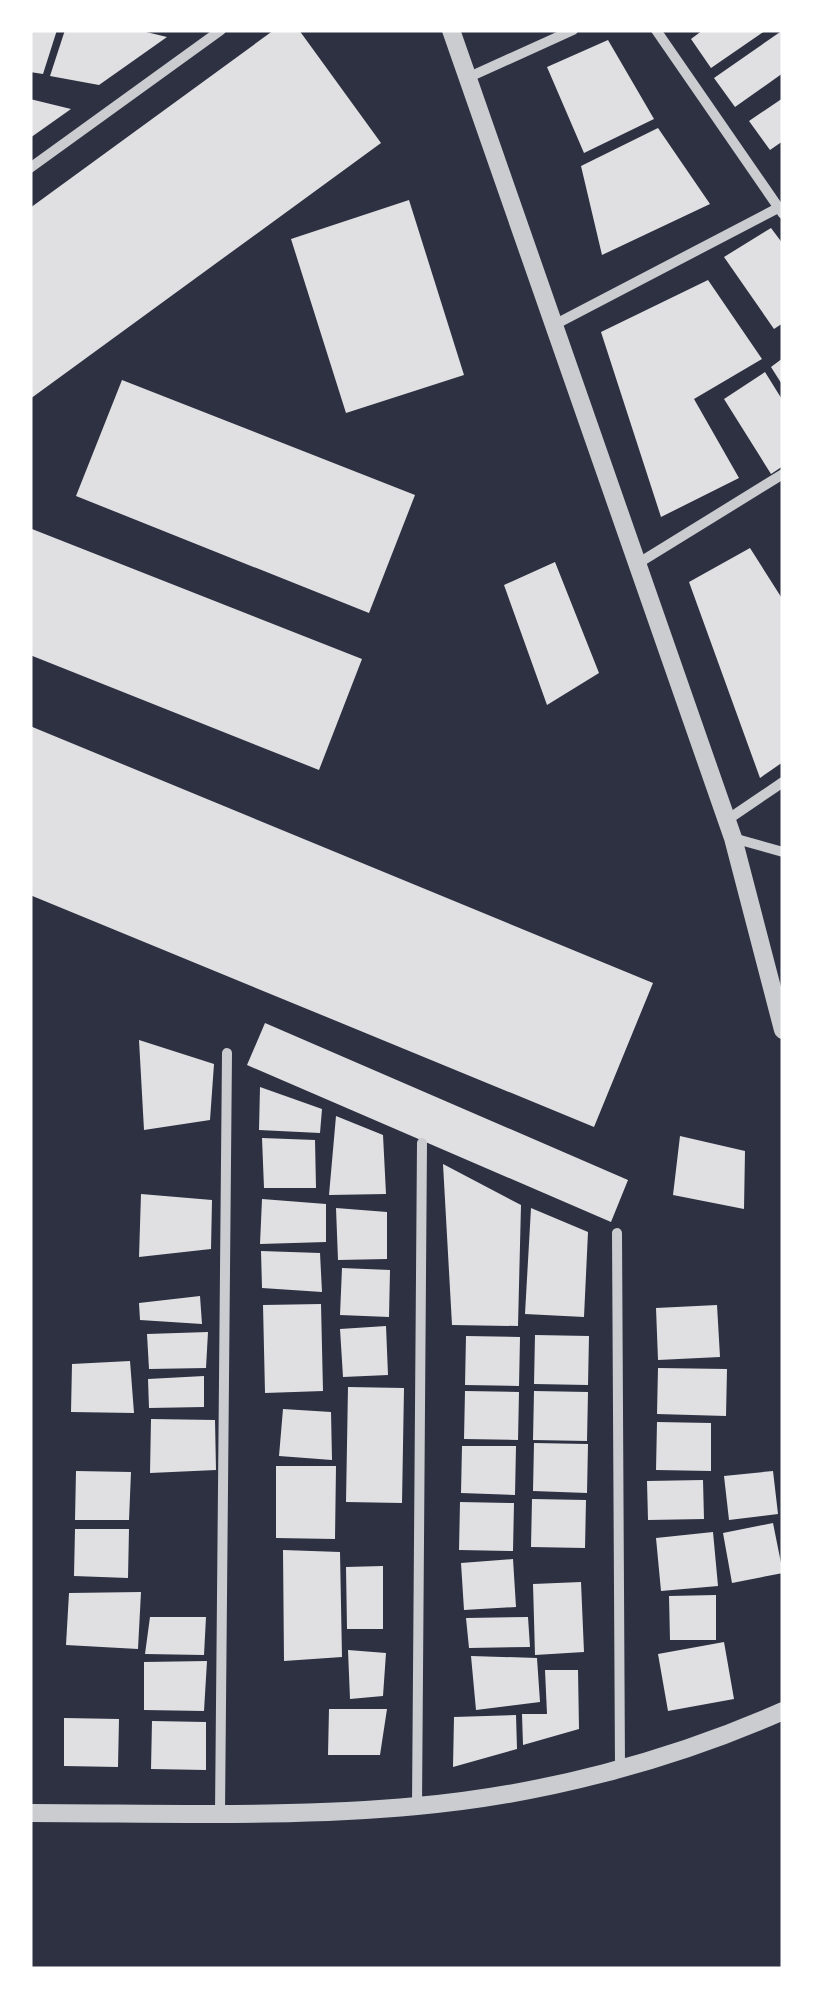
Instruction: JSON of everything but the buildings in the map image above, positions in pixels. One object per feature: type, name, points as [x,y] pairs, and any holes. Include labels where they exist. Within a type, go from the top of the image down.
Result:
[{"type":"street","points":[[30,168],[221,30]]},
{"type":"street","points":[[452,30],[730,829],[783,1030]]},
{"type":"street","points":[[467,78],[573,30]]},
{"type":"street","points":[[554,325],[781,211],[656,30]]},
{"type":"street","points":[[638,564],[783,474]]},
{"type":"street","points":[[730,829],[783,782]]},
{"type":"street","points":[[730,829],[783,852]]},
{"type":"street","points":[[220,1813],[227,1054]]},
{"type":"street","points":[[417,1806],[422,1144]]},
{"type":"street","points":[[617,1233],[620,1767]]},
{"type":"street","points":[[30,1813],[220,1813],[417,1806],[519,1791],[620,1767],[692,1746],[783,1711]]}]
